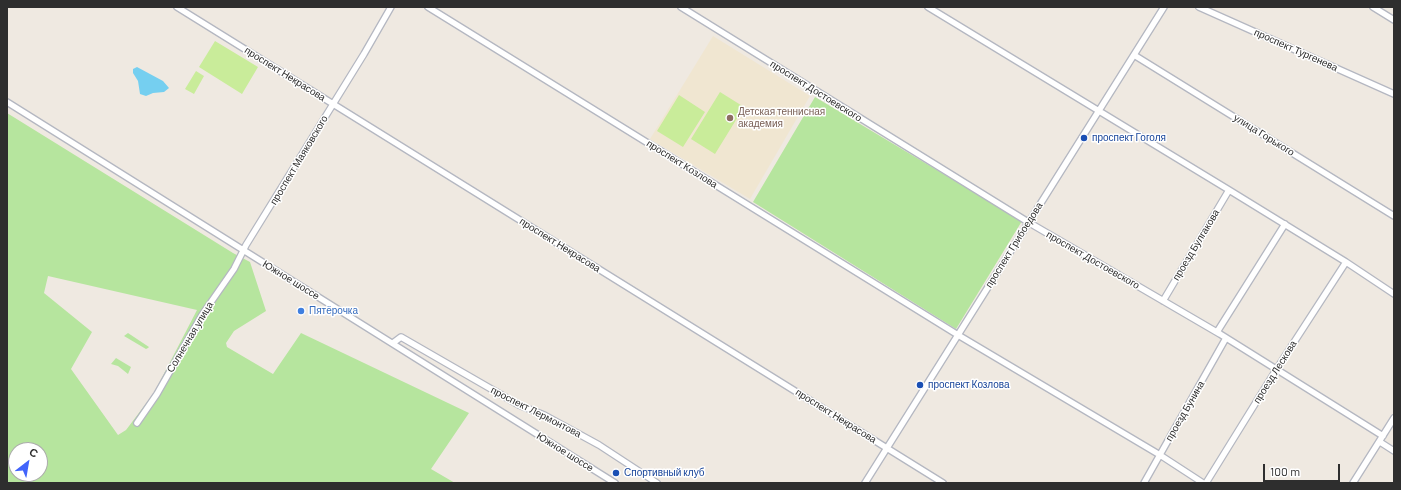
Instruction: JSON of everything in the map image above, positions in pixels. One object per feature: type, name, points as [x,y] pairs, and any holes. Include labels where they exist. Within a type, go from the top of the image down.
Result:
[{"type":"street","name":"проспект Некрасова","points":[[178,7],[943,483]]},
{"type":"street","name":"проспект Маяковского","points":[[243,250],[364,54],[391,7]]},
{"type":"street","name":"проспект Козлова","points":[[428,7],[958,335],[1160,455],[1203,483]]},
{"type":"street","name":"проспект Достоевского","points":[[681,7],[1028,222],[1217,332],[1383,436]]},
{"type":"street","points":[[928,7],[1346,262],[1394,294]]},
{"type":"street","name":"проспект Грибоедова","points":[[865,483],[1164,7]]},
{"type":"street","name":"проспект Тургенева","points":[[1199,7],[1394,94]]},
{"type":"street","points":[[1373,7],[1394,20]]},
{"type":"street","name":"улица Горького","points":[[1134,55],[1394,216]]},
{"type":"street","name":"Южное шоссе","points":[[7,102],[615,483]]},
{"type":"street","name":"проезд Булгакова","points":[[1163,301],[1229,190]]},
{"type":"street","points":[[1217,332],[1284,224]]},
{"type":"street","name":"Солнечная улица","points":[[137,423],[157,394],[202,315],[234,270],[243,250]]},
{"type":"street","name":"проезд Лескова","points":[[1206,483],[1276,370],[1346,262]]},
{"type":"street","name":"проспект Лермонтова","points":[[393,343],[401,338],[519,405],[544,415],[599,444],[657,483]]},
{"type":"street","name":"проезд Бунина","points":[[1144,483],[1226,338]]},
{"type":"street","points":[[1353,483],[1394,418]]},
{"type":"street","points":[[1380,442],[1394,451]]},
{"type":"shaded area","name":"Детская теннисная академия","points":[[713,36],[810,96],[750,199],[650,139]]},
{"type":"green space","points":[[215,41],[258,67],[242,94],[199,67]]},
{"type":"green space","points":[[196,71],[204,76],[194,94],[185,89]]},
{"type":"green space","points":[[720,92],[744,107],[715,154],[691,139]]},
{"type":"green space","points":[[679,95],[705,112],[683,147],[657,131]]},
{"type":"green space","points":[[815,97],[1022,221],[956,329],[753,202]]},
{"type":"green space","points":[[7,113],[233,253],[250,262],[266,311],[234,331],[226,343],[227,347],[273,374],[301,333],[469,413],[431,469],[455,483],[7,483]],"holes":[[[48,276],[197,310],[154,393],[126,430],[118,435],[71,369],[92,332],[44,293]]]},
{"type":"green space","points":[[128,333],[149,347],[146,349],[124,336]]},
{"type":"green space","points":[[116,358],[131,367],[128,374],[118,366],[111,364]]},
{"type":"water","points":[[137,67],[163,81],[169,88],[164,92],[153,93],[146,96],[140,94],[138,81],[133,73],[133,69]]},
{"type":"place","name":"Детская теннисная академия","points":[[730,118]]},
{"type":"place","name":"проспект Гоголя","points":[[1084,138]]},
{"type":"place","name":"Пятёрочка","points":[[301,311]]},
{"type":"place","name":"проспект Козлова","points":[[920,385]]},
{"type":"place","name":"Спортивный клуб","points":[[616,473]]}]
